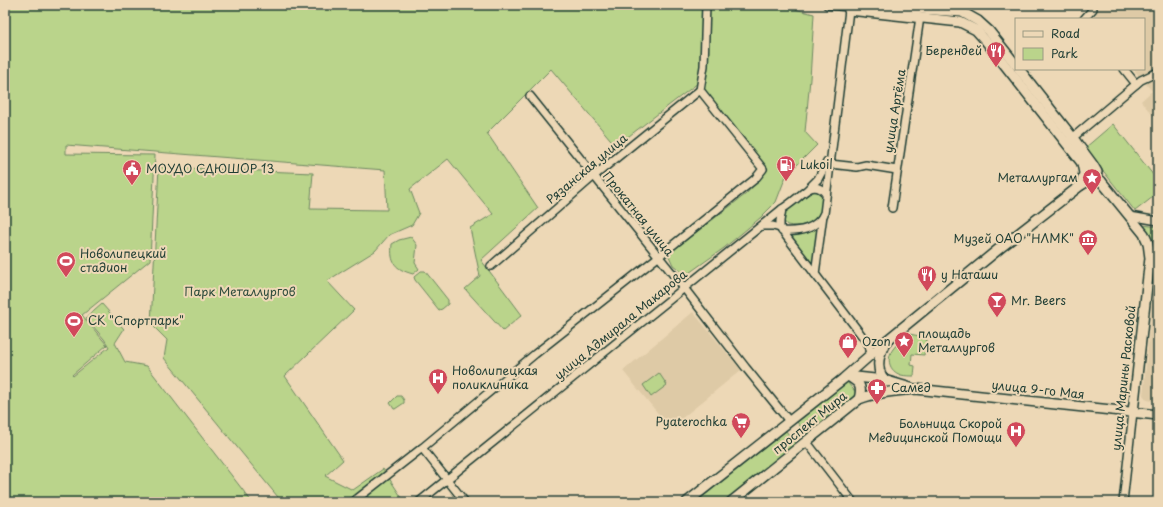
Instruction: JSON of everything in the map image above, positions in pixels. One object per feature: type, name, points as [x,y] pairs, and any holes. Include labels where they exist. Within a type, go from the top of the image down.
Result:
[{"type":"main road","points":[[865,5],[962,12],[978,21],[989,31],[1015,64]]},
{"type":"main road","points":[[849,7],[960,22],[976,30],[1015,67]]},
{"type":"main road","points":[[1022,73],[1070,140],[1093,166],[1101,181]]},
{"type":"main road","points":[[1070,140],[1082,163],[1084,173],[1081,185]]},
{"type":"main road","points":[[1082,163],[1101,181],[1144,234],[1148,242],[1150,258]]},
{"type":"main road","points":[[879,370],[879,356],[885,342],[1000,248],[1081,185],[1090,180],[1101,181]]},
{"type":"main road","name":"улица Марины Расковой","points":[[1133,412],[1150,258]]},
{"type":"main road","name":"проспект Мира","points":[[687,502],[846,376],[870,350],[885,342]]},
{"type":"main road","points":[[870,350],[884,380],[898,391]]},
{"type":"main road","points":[[846,376],[884,380],[916,389]]},
{"type":"main road","points":[[846,376],[859,384],[861,391],[859,399]]},
{"type":"main road","name":"проспект Мира","points":[[731,502],[859,399],[868,396],[916,389]]},
{"type":"main road","name":"улица 9-го Мая","points":[[916,389],[1158,415]]},
{"type":"street","points":[[353,502],[422,448],[529,359],[755,179],[763,169],[700,90],[704,66],[706,5]]},
{"type":"street","points":[[815,274],[824,214],[849,7],[827,5]]},
{"type":"street","points":[[1085,18],[1093,9],[1092,5]]},
{"type":"street","name":"улица Артёма","points":[[892,208],[920,17]]},
{"type":"street","points":[[1125,70],[1139,82]]},
{"type":"street","points":[[1070,140],[1139,82],[1158,72]]},
{"type":"street","name":"Рязанская улица","points":[[491,266],[594,176],[700,90]]},
{"type":"street","name":"Прокатная улица","points":[[530,96],[789,421]]},
{"type":"street","points":[[808,189],[822,173],[831,155]]},
{"type":"street","points":[[830,164],[856,166],[866,165],[897,170]]},
{"type":"street","points":[[808,189],[814,187],[820,188],[826,194]]},
{"type":"street","name":"улица Адмирала Макарова","points":[[419,502],[808,189]]},
{"type":"street","points":[[782,210],[780,221],[781,229],[870,350]]},
{"type":"street","points":[[762,226],[773,226],[795,231],[807,230],[824,214]]},
{"type":"street","points":[[1130,216],[1158,221]]},
{"type":"street","points":[[1150,258],[1158,251]]},
{"type":"street","name":"улица Марины Расковой","points":[[1123,502],[1133,412]]},
{"type":"street","points":[[806,441],[853,502]]},
{"type":"street","points":[[422,448],[465,502]]},
{"type":"shaded area","points":[[1102,5],[1158,5],[1158,122],[1141,101],[1152,91],[1134,70],[1145,70],[1145,18],[1094,18],[1098,9]]},
{"type":"shaded area","points":[[1158,260],[1158,402],[1147,400],[1143,395],[1156,264]]},
{"type":"shaded area","points":[[693,312],[741,370],[670,428],[623,371]]},
{"type":"green space","name":"Парк Металлургов","points":[[5,5],[701,5],[701,7],[726,5],[779,5],[814,14],[805,132],[817,145],[786,176],[776,202],[760,218],[724,248],[686,275],[673,265],[668,254],[746,194],[768,169],[698,83],[616,146],[551,69],[487,133],[538,208],[481,260],[522,315],[503,331],[465,289],[480,276],[470,228],[493,214],[448,159],[410,189],[419,213],[412,225],[389,235],[375,251],[327,281],[354,310],[285,376],[343,460],[325,476],[353,490],[383,469],[404,501],[282,502],[164,358],[167,340],[151,324],[159,167],[313,173],[310,209],[387,210],[385,170],[66,145],[66,154],[155,155],[150,260],[82,315],[107,345],[72,375],[73,376],[109,347],[86,318],[102,304],[124,329],[115,343],[125,362],[147,366],[252,502],[5,502]]},
{"type":"green space","points":[[1113,124],[1158,181],[1158,193],[1135,211],[1085,148]]},
{"type":"green space","points":[[814,190],[820,192],[823,197],[821,211],[816,219],[805,225],[787,225],[783,220],[784,213]]},
{"type":"green space","points":[[1143,225],[1158,227],[1158,245],[1152,248],[1150,235]]},
{"type":"green space","points":[[818,227],[812,263],[788,234],[807,233]]},
{"type":"green space","points":[[411,237],[417,245],[415,263],[419,269],[413,274],[398,267],[393,261],[392,256],[392,244],[399,240]]},
{"type":"green space","points":[[421,271],[425,271],[448,300],[448,304],[442,309],[439,310],[415,280],[414,277]]},
{"type":"green space","points":[[909,334],[920,336],[927,340],[924,355],[912,354],[911,365],[915,366],[914,376],[897,373],[891,368],[889,361],[893,349]]},
{"type":"green space","points":[[659,373],[667,385],[651,397],[643,385]]},
{"type":"green space","points":[[847,382],[858,395],[807,435],[797,422]]},
{"type":"green space","points":[[397,396],[401,396],[404,403],[394,409],[390,403]]},
{"type":"green space","points":[[786,431],[796,444],[724,502],[696,502]]},
{"type":"place","name":"Берендей","points":[[996,68]]},
{"type":"place","name":"Lukoil","points":[[786,182]]},
{"type":"place","name":"МОУДО СДЮШОР 13","points":[[132,186]]},
{"type":"place","name":"Металлургам","points":[[1092,195]]},
{"type":"place","name":"Музей ОАО \"НЛМК\"","points":[[1088,256]]},
{"type":"place","name":"Новолипецкий стадион","points":[[66,278]]},
{"type":"place","name":"у Наташи","points":[[927,292]]},
{"type":"place","name":"Mr. Beers","points":[[997,318]]},
{"type":"place","name":"СК \"Спортпарк\"","points":[[74,338]]},
{"type":"place","name":"площадь Металлургов","points":[[904,358]]},
{"type":"place","name":"Ozon","points":[[848,359]]},
{"type":"place","name":"Новолипецкая поликлиника","points":[[438,395]]},
{"type":"place","name":"Самед","points":[[877,405]]},
{"type":"place","name":"Pyaterochka","points":[[741,439]]},
{"type":"place","name":"Больница Скорой Медицинской Помощи","points":[[1016,448]]}]
